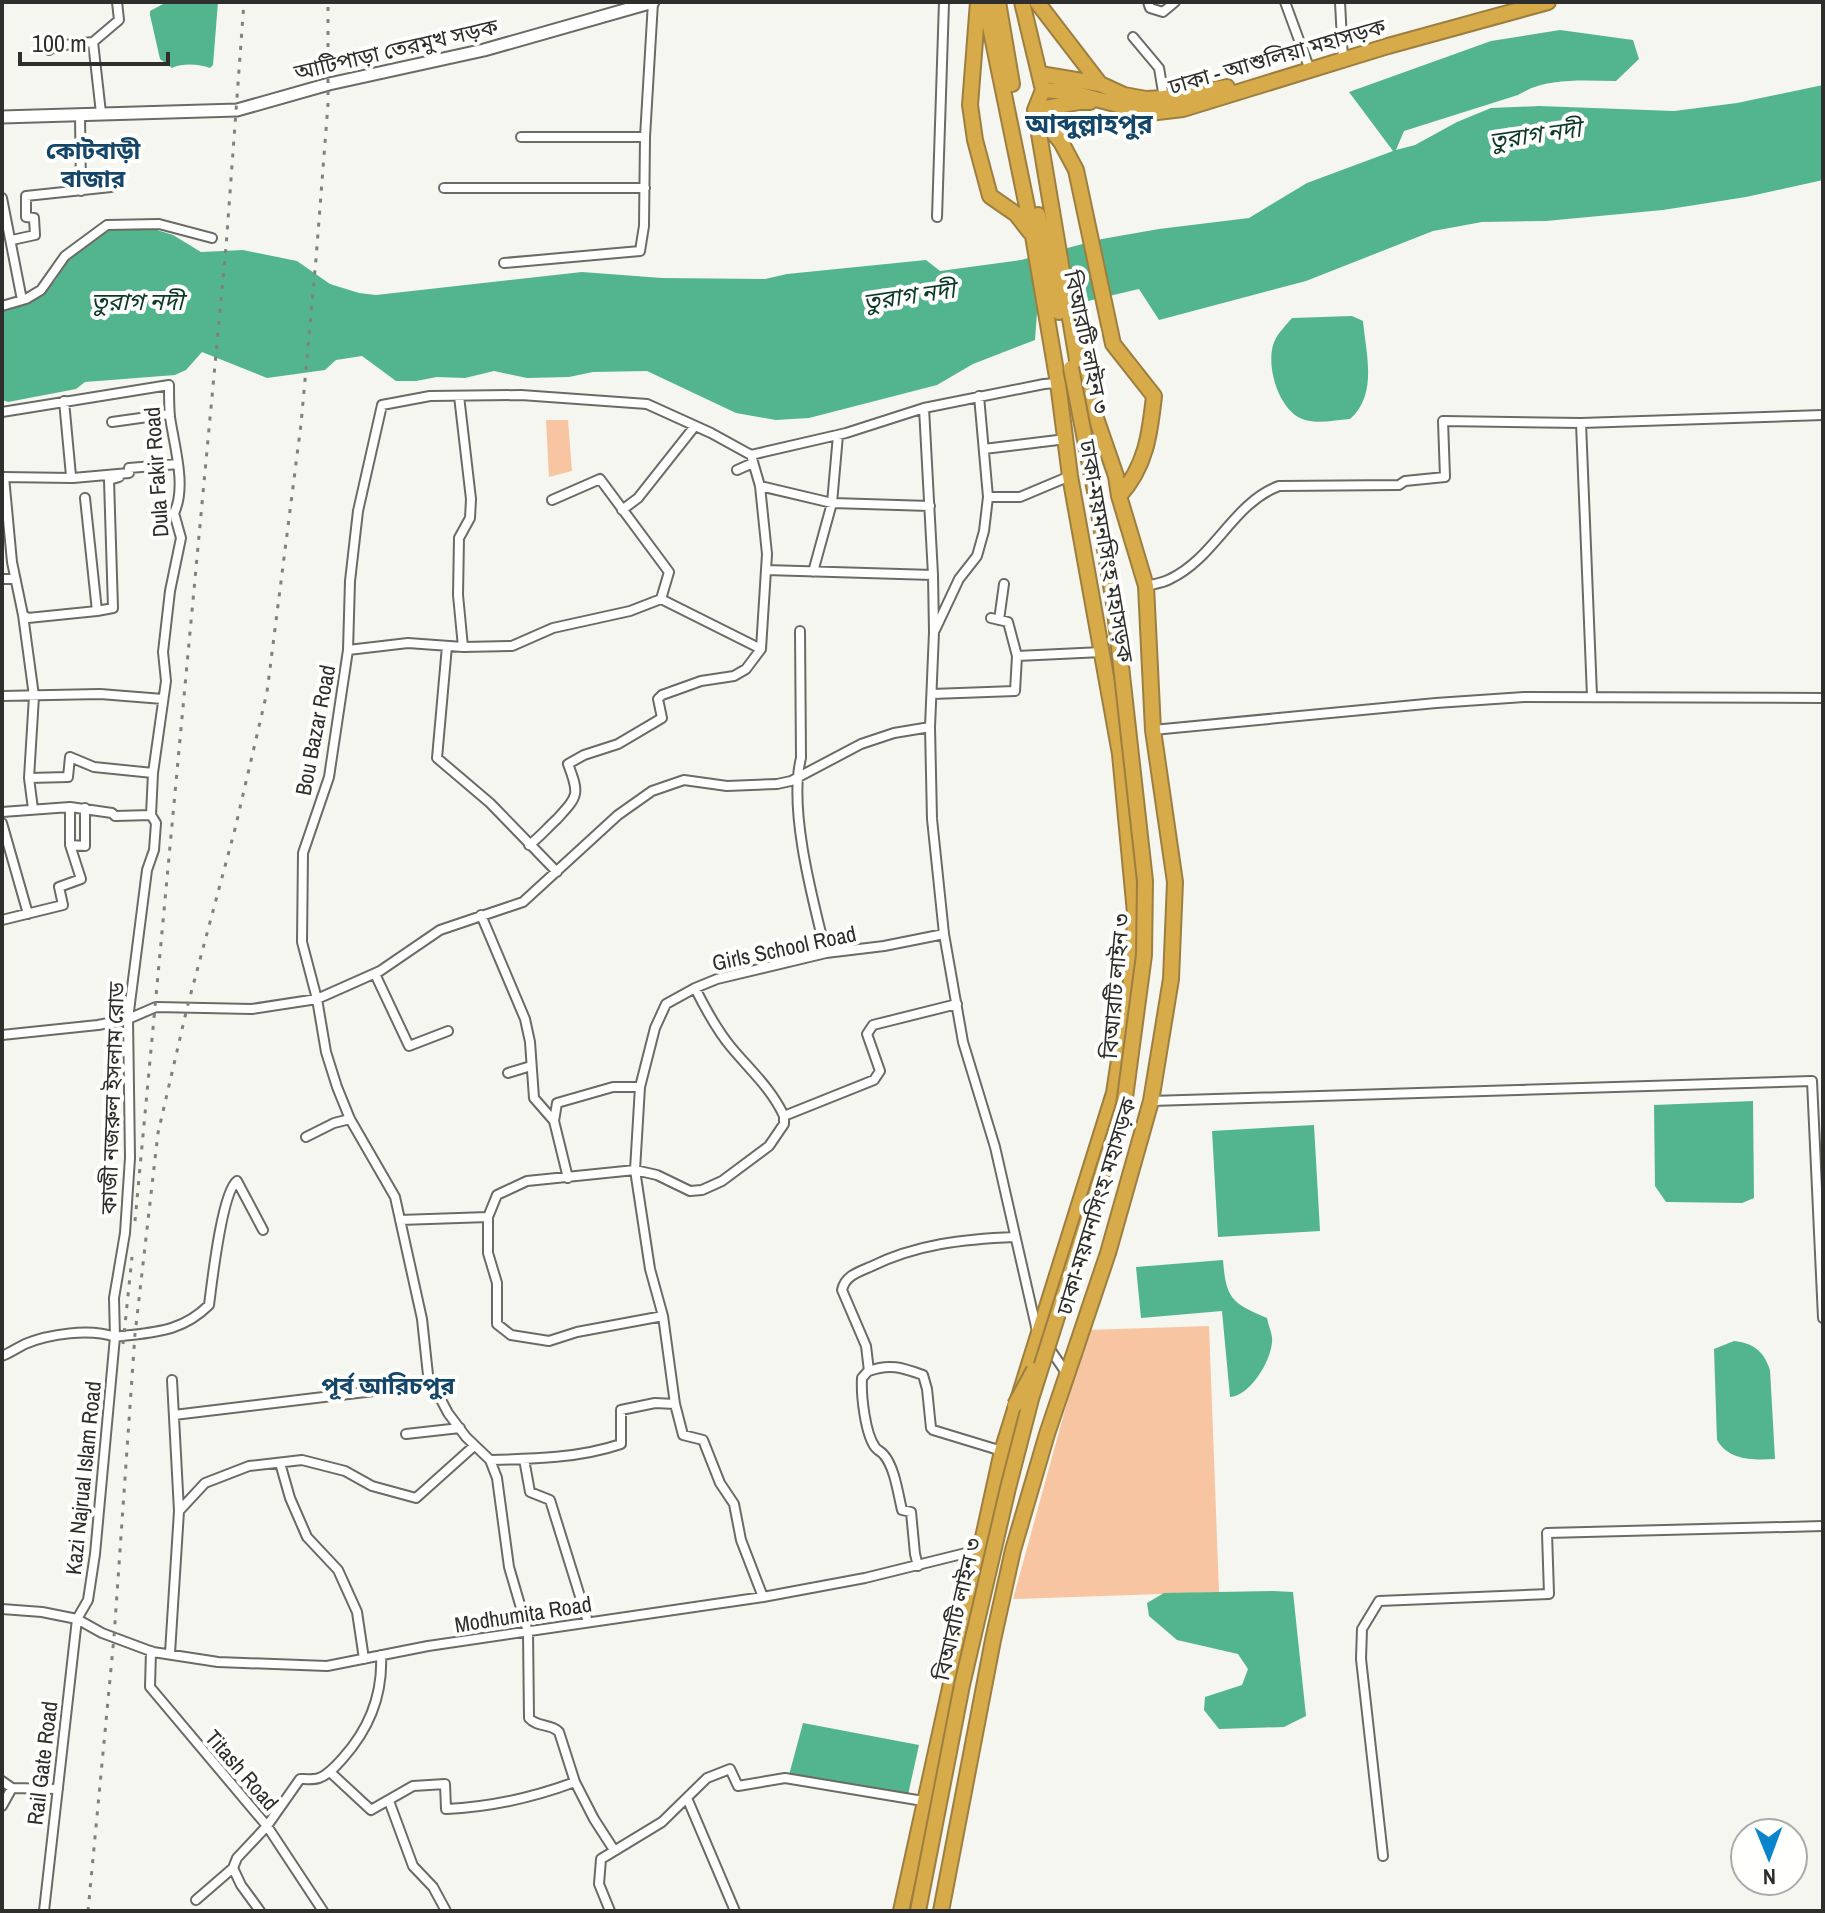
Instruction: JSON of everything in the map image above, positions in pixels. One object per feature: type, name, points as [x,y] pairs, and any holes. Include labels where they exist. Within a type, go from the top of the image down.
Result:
[{"type":"highway","points":[[978,2],[970,105],[982,172],[990,196],[1044,237]]},
{"type":"highway","points":[[985,2],[1001,77],[1044,237]]},
{"type":"highway","name":"বিআরটি লাইন ৩","points":[[918,1911],[962,1685],[1044,1336],[1124,1105],[1144,955],[1145,881],[1109,572],[998,2]]},
{"type":"highway","points":[[1022,2],[1043,90],[1035,110],[1044,237]]},
{"type":"highway","points":[[1037,2],[1100,84]]},
{"type":"highway","name":"ঢাকা - আশুলিয়া মহাসড়ক","points":[[1043,90],[1069,92],[1149,113],[1183,109],[1548,2]]},
{"type":"highway","points":[[1040,74],[1100,84],[1124,95],[1164,98],[1310,70]]},
{"type":"highway","name":"ঢাকা - আশুলিয়া মহাসড়ক","points":[[1035,110],[1079,102],[1110,104]]},
{"type":"highway","points":[[1035,110],[1061,142],[1076,170],[1113,344],[1154,396],[1150,440],[1134,480],[1119,496]]},
{"type":"highway","name":"ঢাকা-ময়মনসিংহ মহাসড়ক","points":[[941,1911],[1013,1550],[1047,1434],[1108,1253],[1151,1101],[1171,979],[1175,882],[1153,730],[1146,586],[1116,476],[1078,366],[1044,237]]},
{"type":"highway","name":"ঢাকা-ময়মনসিংহ মহাসড়ক","points":[[1044,237],[1055,367],[1070,476],[1120,754],[1135,913],[1133,967],[1114,1093],[1044,1336]]},
{"type":"highway","points":[[901,1911],[1002,1451],[1015,1405],[1044,1336]]},
{"type":"main road","name":"আটিপাড়া তেরমুখ সড়ক","points":[[2,117],[237,110],[329,84],[484,50],[653,2]]},
{"type":"street","points":[[49,50],[54,46],[93,42],[119,20],[117,2]]},
{"type":"street","points":[[504,263],[640,251],[653,2]]},
{"type":"street","points":[[937,217],[944,2]]},
{"type":"street","points":[[1148,2],[1150,8],[1163,12],[1175,2]]},
{"type":"street","points":[[1285,2],[1310,70]]},
{"type":"street","points":[[1340,2],[1343,60]]},
{"type":"street","points":[[1133,37],[1159,68],[1164,98]]},
{"type":"street","points":[[93,42],[101,113]]},
{"type":"street","points":[[80,115],[81,191]]},
{"type":"street","points":[[521,137],[645,137]]},
{"type":"street","points":[[8,240],[35,235],[34,218],[26,217],[26,196],[111,187]]},
{"type":"street","points":[[444,188],[645,188]]},
{"type":"street","points":[[2,198],[22,300]]},
{"type":"street","points":[[2,306],[41,290],[65,256],[107,225],[159,224],[212,238]]},
{"type":"street","points":[[737,470],[752,459],[924,408],[1058,383]]},
{"type":"street","name":"Dula Fakir Road","points":[[64,401],[169,385],[169,414],[178,464],[178,503],[174,513],[181,538],[170,591],[163,652],[166,681],[163,699]]},
{"type":"street","points":[[463,647],[458,595],[459,538],[470,518],[471,499],[459,396],[521,395],[647,404],[695,426],[752,459],[760,486],[767,554],[761,649],[746,669],[734,676],[701,681],[662,695],[658,699],[662,718],[618,744],[584,755],[568,764],[575,788],[574,804],[529,845]]},
{"type":"street","name":"Bou Bazar Road","points":[[459,396],[430,396],[382,405],[358,511],[350,581],[348,650],[329,777],[303,853],[302,942],[317,999],[326,1052],[350,1119],[395,1197],[422,1319],[426,1366],[432,1384],[448,1413],[474,1446],[490,1460]]},
{"type":"street","points":[[934,632],[959,579],[977,556],[988,497],[979,396]]},
{"type":"street","points":[[2,412],[64,401],[71,476]]},
{"type":"street","points":[[924,408],[933,575],[932,819],[944,934],[963,1042],[995,1147],[1015,1237],[1044,1336],[1067,1374]]},
{"type":"street","points":[[112,422],[169,414]]},
{"type":"street","points":[[1146,586],[1169,580],[1189,568],[1263,492],[1279,486],[1399,485],[1405,481],[1445,477],[1443,421],[1581,423],[1823,415]]},
{"type":"street","points":[[1581,423],[1592,696]]},
{"type":"street","points":[[622,510],[638,498],[695,426]]},
{"type":"street","points":[[813,572],[832,503],[838,435]]},
{"type":"street","points":[[984,449],[1066,439]]},
{"type":"street","points":[[129,473],[129,468],[178,464]]},
{"type":"street","points":[[33,809],[29,778],[34,696],[23,615],[5,536],[3,477],[129,473]]},
{"type":"street","points":[[23,615],[28,618],[113,608],[109,480],[129,473]]},
{"type":"street","points":[[988,497],[1020,497],[1070,476]]},
{"type":"street","points":[[552,500],[600,479],[669,572],[661,599]]},
{"type":"street","points":[[760,486],[832,503],[930,506]]},
{"type":"street","points":[[85,498],[97,611]]},
{"type":"street","points":[[766,570],[933,575]]},
{"type":"street","points":[[2,579],[14,579]]},
{"type":"street","points":[[932,694],[1015,691],[1017,656],[1008,622],[995,619],[1004,584]]},
{"type":"street","points":[[348,650],[408,643],[463,647],[512,646],[553,628],[630,611],[661,599],[761,649]]},
{"type":"street","points":[[800,631],[801,758],[796,779],[811,893],[826,953]]},
{"type":"street","points":[[447,646],[437,758],[490,803],[557,872]]},
{"type":"street","points":[[1017,656],[1102,652]]},
{"type":"street","points":[[2,696],[100,694],[163,699]]},
{"type":"street","points":[[1153,730],[1436,703],[1592,696],[1823,698]]},
{"type":"street","name":"কাজী নজরুল ইসলাম রোড","points":[[115,1337],[114,1298],[125,1233],[130,1158],[128,1019],[147,870],[154,850],[156,823],[151,815],[153,773],[163,699]]},
{"type":"street","points":[[2,1035],[128,1019],[156,1007],[263,1008],[317,999],[375,974],[440,930],[523,902],[618,815],[652,791],[684,780],[727,786],[777,784],[796,779],[861,744],[894,733],[930,727]]},
{"type":"street","points":[[29,778],[68,777],[70,757],[94,767],[153,773]]},
{"type":"street","points":[[2,812],[70,807],[112,813],[121,818],[151,815]]},
{"type":"street","points":[[2,920],[63,905],[59,887],[81,879],[70,845],[70,807]]},
{"type":"street","points":[[70,845],[85,846],[85,808]]},
{"type":"street","points":[[2,823],[28,914]]},
{"type":"street","points":[[481,915],[525,1019],[534,1098],[554,1121]]},
{"type":"street","name":"Girls School Road","points":[[763,1597],[741,1540],[734,1504],[720,1483],[703,1440],[683,1435],[675,1404],[663,1316],[650,1269],[635,1170],[640,1087],[655,1028],[666,1004],[717,979],[826,953],[944,934]]},
{"type":"street","points":[[375,974],[409,1046],[448,1031]]},
{"type":"street","points":[[663,1316],[577,1332],[549,1341],[511,1335],[497,1324],[499,1295],[488,1253],[488,1217],[497,1195],[527,1181],[635,1170],[657,1175],[690,1191],[702,1190],[722,1181],[769,1146],[784,1124],[777,1101],[731,1047],[695,988]]},
{"type":"street","points":[[784,1116],[874,1080],[880,1071],[867,1034],[873,1025],[957,1004]]},
{"type":"street","points":[[508,1073],[531,1066]]},
{"type":"street","points":[[1151,1101],[1823,1080]]},
{"type":"street","points":[[1812,1081],[1823,1318]]},
{"type":"street","points":[[568,1178],[554,1121],[557,1103],[613,1087],[640,1087]]},
{"type":"street","points":[[306,1137],[350,1119]]},
{"type":"street","points":[[2,1356],[40,1339],[84,1334],[115,1337],[175,1329],[200,1314],[209,1305],[224,1215],[231,1186],[237,1181],[263,1230]]},
{"type":"street","points":[[400,1220],[488,1217]]},
{"type":"street","points":[[869,1370],[866,1346],[842,1290],[852,1275],[921,1247],[979,1238],[1015,1237]]},
{"type":"street","name":"Kazi Najrual Islam Road","points":[[77,1619],[88,1600],[95,1554],[115,1337]]},
{"type":"street","points":[[918,1566],[911,1512],[902,1510],[884,1455],[873,1445],[861,1390],[862,1378],[869,1370],[883,1365],[897,1366],[923,1375],[933,1430],[1002,1451]]},
{"type":"street","points":[[170,1653],[179,1511],[172,1380]]},
{"type":"street","points":[[174,1415],[432,1384]]},
{"type":"street","points":[[614,1850],[575,1782],[559,1732],[554,1727],[537,1725],[529,1718],[528,1632],[509,1567],[497,1478],[490,1460],[583,1453],[621,1444],[621,1410],[655,1403],[675,1404]]},
{"type":"street","points":[[406,1434],[460,1428]]},
{"type":"street","points":[[179,1511],[205,1483],[249,1466],[302,1460],[345,1471],[372,1486],[416,1498],[474,1446]]},
{"type":"street","points":[[524,1459],[530,1492],[550,1500],[588,1622]]},
{"type":"street","points":[[280,1463],[290,1498],[307,1537],[338,1570],[357,1612],[364,1659]]},
{"type":"street","points":[[1383,1856],[1361,1659],[1362,1629],[1379,1601],[1549,1594],[1547,1533],[1823,1526]]},
{"type":"street","name":"Modhumita Road","points":[[2,1609],[77,1619],[102,1633],[151,1651],[218,1662],[327,1666],[588,1622],[763,1597],[918,1566],[978,1550]]},
{"type":"street","name":"Rail Gate Road","points":[[44,1911],[77,1619]]},
{"type":"street","name":"Titash Road","points":[[151,1651],[150,1687],[267,1826],[323,1911]]},
{"type":"street","points":[[196,1900],[233,1868],[237,1858],[267,1826],[300,1779],[318,1779],[330,1772],[360,1738],[378,1697],[382,1675],[381,1655]]},
{"type":"street","points":[[610,1911],[599,1884],[601,1859],[662,1822],[707,1778],[730,1769],[738,1786],[785,1778],[923,1801]]},
{"type":"street","points":[[330,1772],[371,1810],[413,1786],[445,1784],[446,1809],[489,1807],[535,1797],[575,1782]]},
{"type":"street","points":[[2,1781],[12,1788],[58,1789]]},
{"type":"street","name":"Rail Gate Road","points":[[2,1806],[12,1788]]},
{"type":"street","points":[[687,1798],[735,1911]]},
{"type":"street","points":[[389,1801],[413,1866],[433,1887],[446,1911]]},
{"type":"street","points":[[233,1868],[260,1911]]},
{"type":"shaded area","points":[[546,420],[568,420],[572,471],[549,477]]},
{"type":"shaded area","points":[[1209,1326],[1219,1592],[1013,1599],[1087,1330]]},
{"type":"water","points":[[167,2],[218,2],[213,65],[210,68],[181,65],[172,68],[160,59],[150,11]]},
{"type":"water","name":"তুরাগ নদী","points":[[1560,30],[1633,40],[1639,59],[1616,81],[1566,81],[1541,85],[1404,131],[1396,150],[1415,145],[1491,108],[1539,106],[1674,111],[1737,103],[1823,85],[1823,180],[1746,197],[1663,210],[1546,221],[1482,222],[1433,231],[1306,281],[1159,320],[1139,289],[1037,313],[1035,340],[973,364],[937,385],[809,418],[776,420],[736,413],[647,371],[527,378],[494,371],[465,378],[396,381],[362,356],[336,360],[325,370],[267,378],[202,352],[186,370],[175,375],[85,382],[76,389],[8,402],[2,400],[2,307],[36,296],[54,282],[67,262],[99,229],[125,220],[173,235],[201,252],[243,250],[297,261],[330,284],[376,295],[582,272],[662,278],[765,279],[926,260],[940,271],[1021,260],[1102,239],[1159,229],[1249,218],[1307,183],[1393,151],[1349,92],[1491,41]]},
{"type":"water","points":[[1352,316],[1363,321],[1368,360],[1367,386],[1359,409],[1350,419],[1333,421],[1310,421],[1295,415],[1281,397],[1272,372],[1272,348],[1276,338],[1292,318]]},
{"type":"water","points":[[1753,1101],[1754,1198],[1742,1203],[1666,1202],[1655,1186],[1654,1105]]},
{"type":"water","points":[[1314,1125],[1320,1231],[1218,1237],[1212,1131]]},
{"type":"water","points":[[1223,1260],[1226,1283],[1233,1298],[1245,1308],[1267,1318],[1272,1337],[1269,1355],[1260,1374],[1246,1390],[1230,1397],[1222,1311],[1141,1318],[1136,1267]]},
{"type":"water","points":[[1734,1341],[1757,1349],[1770,1370],[1775,1459],[1735,1456],[1717,1440],[1714,1349]]},
{"type":"water","points":[[1293,1592],[1306,1716],[1284,1727],[1219,1729],[1204,1710],[1205,1697],[1242,1685],[1248,1669],[1238,1654],[1177,1640],[1149,1616],[1147,1603],[1164,1593]]},
{"type":"water","points":[[803,1723],[919,1745],[908,1795],[789,1775]]},
{"type":"railway","points":[[135,1221],[226,247],[244,2]]},
{"type":"railway","points":[[88,1911],[114,1637],[135,1334],[158,1133],[267,692],[301,424],[316,259],[328,104],[328,2]]},
{"type":"railway","points":[[123,1344],[132,1257]]},
{"type":"district","name":"আব্দুল্লাহপুর","points":[[1089,124]]},
{"type":"district","name":"কোটবাড়ী বাজার","points":[[93,165]]},
{"type":"district","name":"পূর্ব আরিচপুর","points":[[388,1386]]}]
